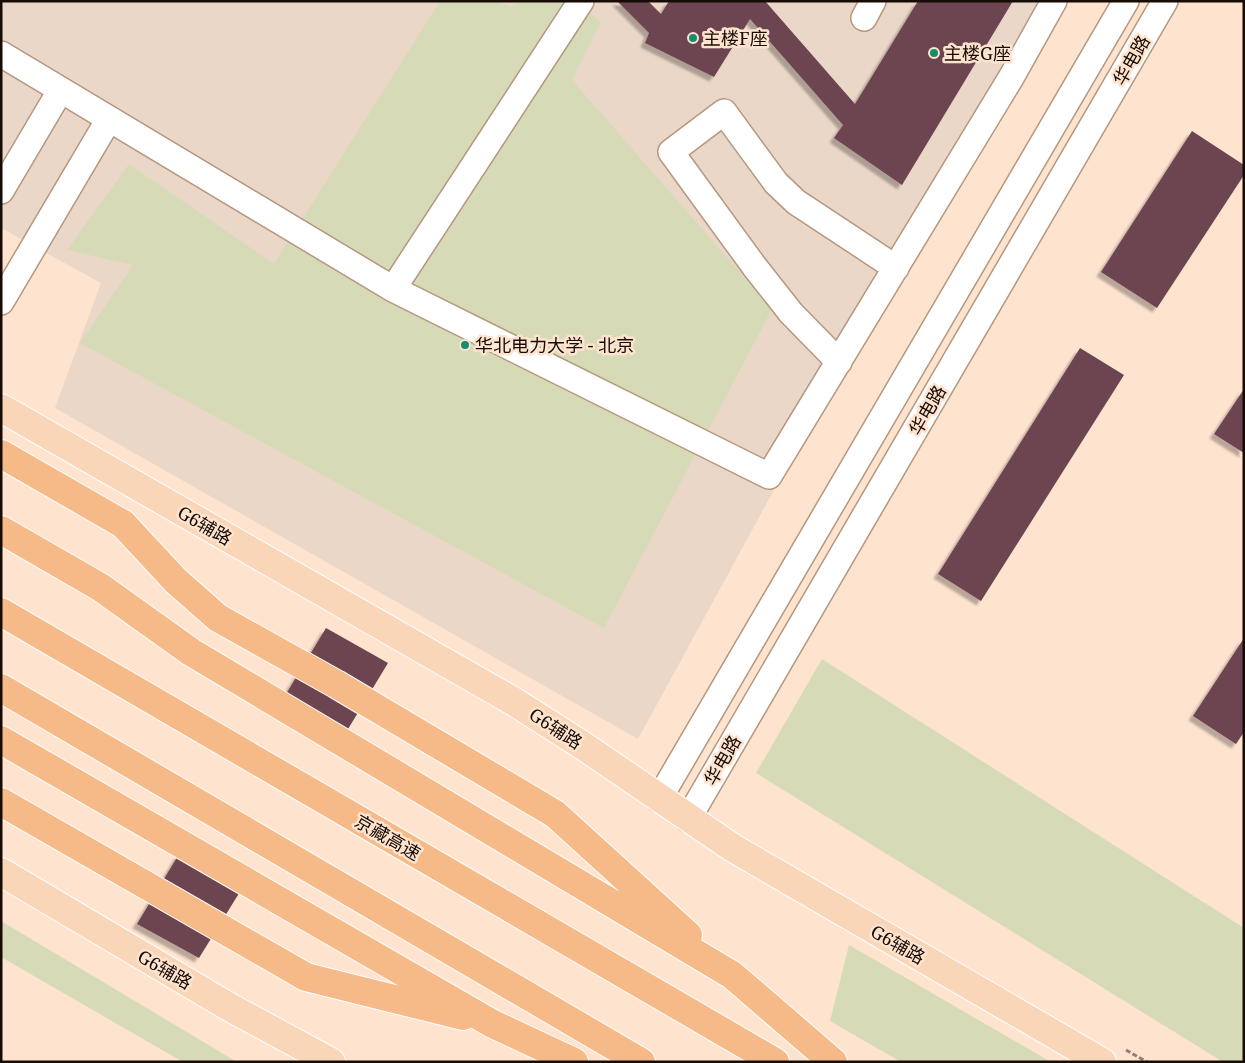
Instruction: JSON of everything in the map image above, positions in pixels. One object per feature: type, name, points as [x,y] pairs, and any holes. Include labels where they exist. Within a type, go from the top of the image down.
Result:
[{"type":"highway","points":[[1,454],[123,524],[176,581],[218,618],[336,684],[555,814],[732,975],[834,1062]]},
{"type":"highway","points":[[1,530],[100,587],[191,652],[732,975]]},
{"type":"highway","name":"京藏高速","points":[[1,612],[775,1062]]},
{"type":"highway","points":[[1,688],[641,1062]]},
{"type":"highway","points":[[1,740],[494,1024],[574,1062]]},
{"type":"highway","points":[[1,802],[306,977],[494,1024]]},
{"type":"main road","name":"G6辅路","points":[[1,408],[513,701],[582,745],[688,819],[741,853],[1102,1062]]},
{"type":"main road","name":"G6辅路","points":[[1,872],[231,1008],[331,1062]]},
{"type":"street","points":[[393,289],[581,1]]},
{"type":"street","points":[[1,54],[393,289],[769,476],[1012,76],[1054,1]]},
{"type":"street","name":"华电路","points":[[659,799],[1126,1]]},
{"type":"street","name":"华电路","points":[[688,819],[1165,1]]},
{"type":"street","points":[[1,191],[60,91]]},
{"type":"street","points":[[839,362],[791,313],[671,152],[724,112],[758,160],[782,189],[796,202],[896,268]]},
{"type":"street","points":[[1,302],[109,119]]},
{"type":"shaded area","name":"华北电力大学 - 北京","points":[[1,1],[1041,1],[638,739],[55,408],[101,283],[1,228]]},
{"type":"green space","points":[[440,1],[494,1],[512,7],[519,1],[574,1],[601,22],[572,80],[772,309],[604,628],[80,343],[133,265],[67,250],[129,164],[274,264]]},
{"type":"green space","points":[[822,659],[1244,928],[1244,1062],[1223,1062],[756,773]]},
{"type":"green space","points":[[1,921],[237,1062],[183,1062],[1,957]]},
{"type":"green space","points":[[849,945],[1051,1062],[901,1062],[830,1021]]},
{"type":"building","name":"主楼G座","points":[[617,1],[648,1],[661,14],[669,1],[765,1],[855,104],[918,1],[1013,1],[902,185],[834,138],[843,125],[750,19],[714,77],[645,43],[649,33]]},
{"type":"building","points":[[1192,131],[1244,165],[1244,175],[1157,308],[1101,272]]},
{"type":"building","points":[[1080,348],[1124,375],[981,601],[938,574]]},
{"type":"building","points":[[1244,389],[1244,453],[1214,434]]},
{"type":"building","points":[[326,628],[388,663],[345,734],[283,699]]},
{"type":"building","points":[[1244,638],[1244,732],[1236,744],[1193,716]]},
{"type":"building","points":[[179,854],[241,890],[199,958],[137,924]]},
{"type":"place","name":"主楼F座","points":[[693,38]]},
{"type":"place","name":"主楼G座","points":[[934,53]]},
{"type":"place","name":"华北电力大学 - 北京","points":[[465,345]]}]
